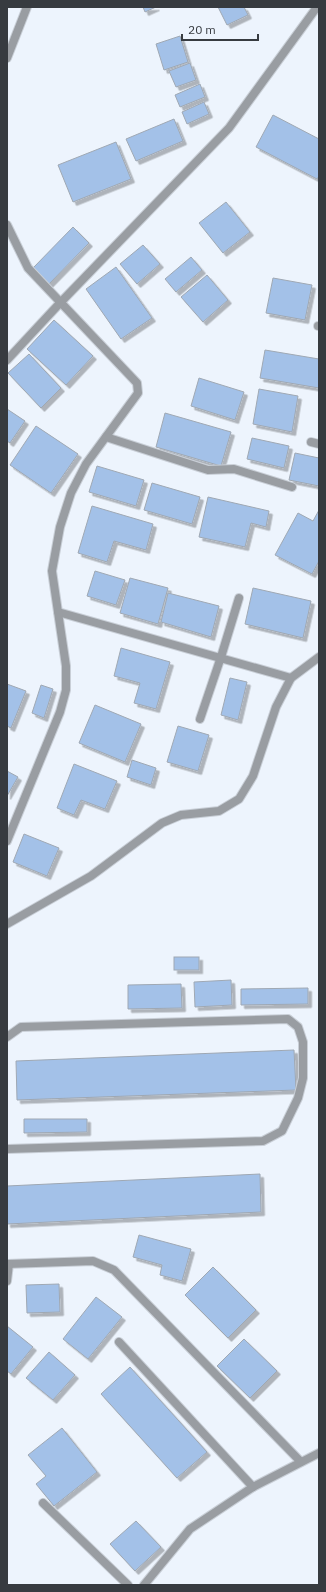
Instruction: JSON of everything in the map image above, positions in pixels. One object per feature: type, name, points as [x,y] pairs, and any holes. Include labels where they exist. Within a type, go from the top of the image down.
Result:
[{"type":"street","points":[[7,58],[28,7]]},
{"type":"street","points":[[7,360],[60,302],[229,128],[317,7]]},
{"type":"street","points":[[7,225],[28,268],[137,383],[138,393],[86,464],[71,493],[60,527],[52,572],[66,666],[66,690],[60,712],[7,840]]},
{"type":"street","points":[[106,437],[208,470],[234,468],[292,487]]},
{"type":"street","points":[[200,719],[221,658],[239,598]]},
{"type":"street","points":[[58,612],[291,678]]},
{"type":"street","points":[[7,924],[91,876],[162,823],[181,815],[220,811],[239,799],[253,776],[276,707],[291,678],[319,657]]},
{"type":"street","points":[[7,1037],[21,1027],[288,1019],[298,1027],[303,1042],[303,1078],[298,1098],[282,1131],[263,1141],[8,1147]]},
{"type":"street","points":[[7,1281],[8,1264],[93,1262],[114,1270],[301,1462]]},
{"type":"street","points":[[119,1342],[253,1487]]},
{"type":"street","points":[[144,1585],[190,1529],[253,1487],[319,1453]]},
{"type":"street","points":[[43,1503],[128,1585]]},
{"type":"building","points":[[143,7],[156,7],[145,12]]},
{"type":"building","points":[[218,7],[244,7],[248,15],[227,25]]},
{"type":"building","points":[[180,36],[188,62],[164,70],[156,44]]},
{"type":"building","points":[[190,63],[196,80],[176,87],[169,71]]},
{"type":"building","points":[[200,84],[205,97],[180,107],[175,95]]},
{"type":"building","points":[[204,102],[209,114],[187,124],[182,112]]},
{"type":"building","points":[[273,115],[319,139],[319,176],[317,179],[256,147]]},
{"type":"building","points":[[174,119],[183,141],[136,161],[126,139]]},
{"type":"building","points":[[116,142],[131,179],[73,202],[58,165]]},
{"type":"building","points":[[226,202],[250,232],[223,253],[199,223]]},
{"type":"building","points":[[73,227],[89,243],[49,284],[33,268]]},
{"type":"building","points":[[143,245],[160,264],[137,284],[120,264]]},
{"type":"building","points":[[191,257],[202,270],[176,292],[165,279]]},
{"type":"building","points":[[116,267],[152,318],[121,339],[86,289]]},
{"type":"building","points":[[207,275],[228,300],[203,322],[181,297]]},
{"type":"building","points":[[273,278],[312,285],[305,320],[266,313]]},
{"type":"building","points":[[54,320],[93,356],[66,385],[27,349]]},
{"type":"building","points":[[265,350],[319,359],[319,388],[260,378]]},
{"type":"building","points":[[29,354],[61,388],[41,408],[8,373]]},
{"type":"building","points":[[199,378],[244,392],[235,420],[191,406]]},
{"type":"building","points":[[259,389],[298,396],[292,432],[253,424]]},
{"type":"building","points":[[7,409],[25,421],[10,443],[7,441]]},
{"type":"building","points":[[165,413],[231,432],[221,466],[156,447]]},
{"type":"building","points":[[36,426],[78,454],[51,493],[10,465]]},
{"type":"building","points":[[252,438],[289,446],[284,468],[247,459]]},
{"type":"building","points":[[295,453],[319,458],[319,486],[289,480]]},
{"type":"building","points":[[97,466],[144,480],[136,506],[89,492]]},
{"type":"building","points":[[152,483],[200,497],[192,524],[144,510]]},
{"type":"building","points":[[208,497],[269,511],[266,527],[251,523],[245,547],[199,537]]},
{"type":"building","points":[[92,506],[153,524],[146,550],[114,541],[107,562],[78,553]]},
{"type":"building","points":[[319,510],[319,561],[312,574],[275,555],[298,513],[313,521]]},
{"type":"building","points":[[95,571],[125,580],[116,605],[87,596]]},
{"type":"building","points":[[130,578],[168,588],[158,624],[120,613]]},
{"type":"building","points":[[253,588],[311,601],[303,638],[245,624]]},
{"type":"building","points":[[168,593],[219,606],[211,637],[161,622]]},
{"type":"building","points":[[121,648],[170,662],[156,709],[134,703],[140,683],[114,676]]},
{"type":"building","points":[[230,678],[247,682],[238,720],[221,715]]},
{"type":"building","points":[[7,684],[26,691],[11,728],[7,726]]},
{"type":"building","points":[[41,685],[53,689],[44,718],[32,713]]},
{"type":"building","points":[[95,705],[141,724],[125,762],[79,743]]},
{"type":"building","points":[[178,726],[209,735],[198,771],[167,762]]},
{"type":"building","points":[[132,760],[156,768],[151,785],[127,777]]},
{"type":"building","points":[[74,764],[117,781],[105,809],[81,800],[74,815],[57,808]]},
{"type":"building","points":[[7,771],[18,777],[7,796]]},
{"type":"building","points":[[24,834],[59,848],[47,876],[13,862]]},
{"type":"building","points":[[174,957],[199,957],[199,970],[174,970]]},
{"type":"building","points":[[231,980],[232,1005],[195,1007],[194,982]]},
{"type":"building","points":[[181,984],[182,1008],[128,1009],[128,985]]},
{"type":"building","points":[[308,988],[308,1004],[241,1005],[241,989]]},
{"type":"building","points":[[294,1050],[296,1090],[17,1100],[16,1061]]},
{"type":"building","points":[[24,1119],[87,1119],[87,1132],[24,1133]]},
{"type":"building","points":[[260,1174],[261,1212],[7,1224],[7,1186]]},
{"type":"building","points":[[139,1235],[191,1249],[182,1281],[160,1275],[162,1265],[133,1257]]},
{"type":"building","points":[[213,1267],[256,1310],[228,1338],[185,1295]]},
{"type":"building","points":[[59,1284],[60,1312],[27,1313],[26,1285]]},
{"type":"building","points":[[96,1297],[122,1317],[88,1359],[63,1339]]},
{"type":"building","points":[[7,1326],[33,1347],[11,1374],[7,1371]]},
{"type":"building","points":[[244,1339],[277,1371],[250,1398],[217,1366]]},
{"type":"building","points":[[49,1352],[75,1375],[53,1400],[26,1378]]},
{"type":"building","points":[[130,1367],[207,1452],[177,1478],[101,1394]]},
{"type":"building","points":[[62,1428],[97,1472],[54,1506],[36,1484],[46,1476],[28,1455]]},
{"type":"building","points":[[136,1521],[161,1547],[135,1571],[110,1544]]}]
